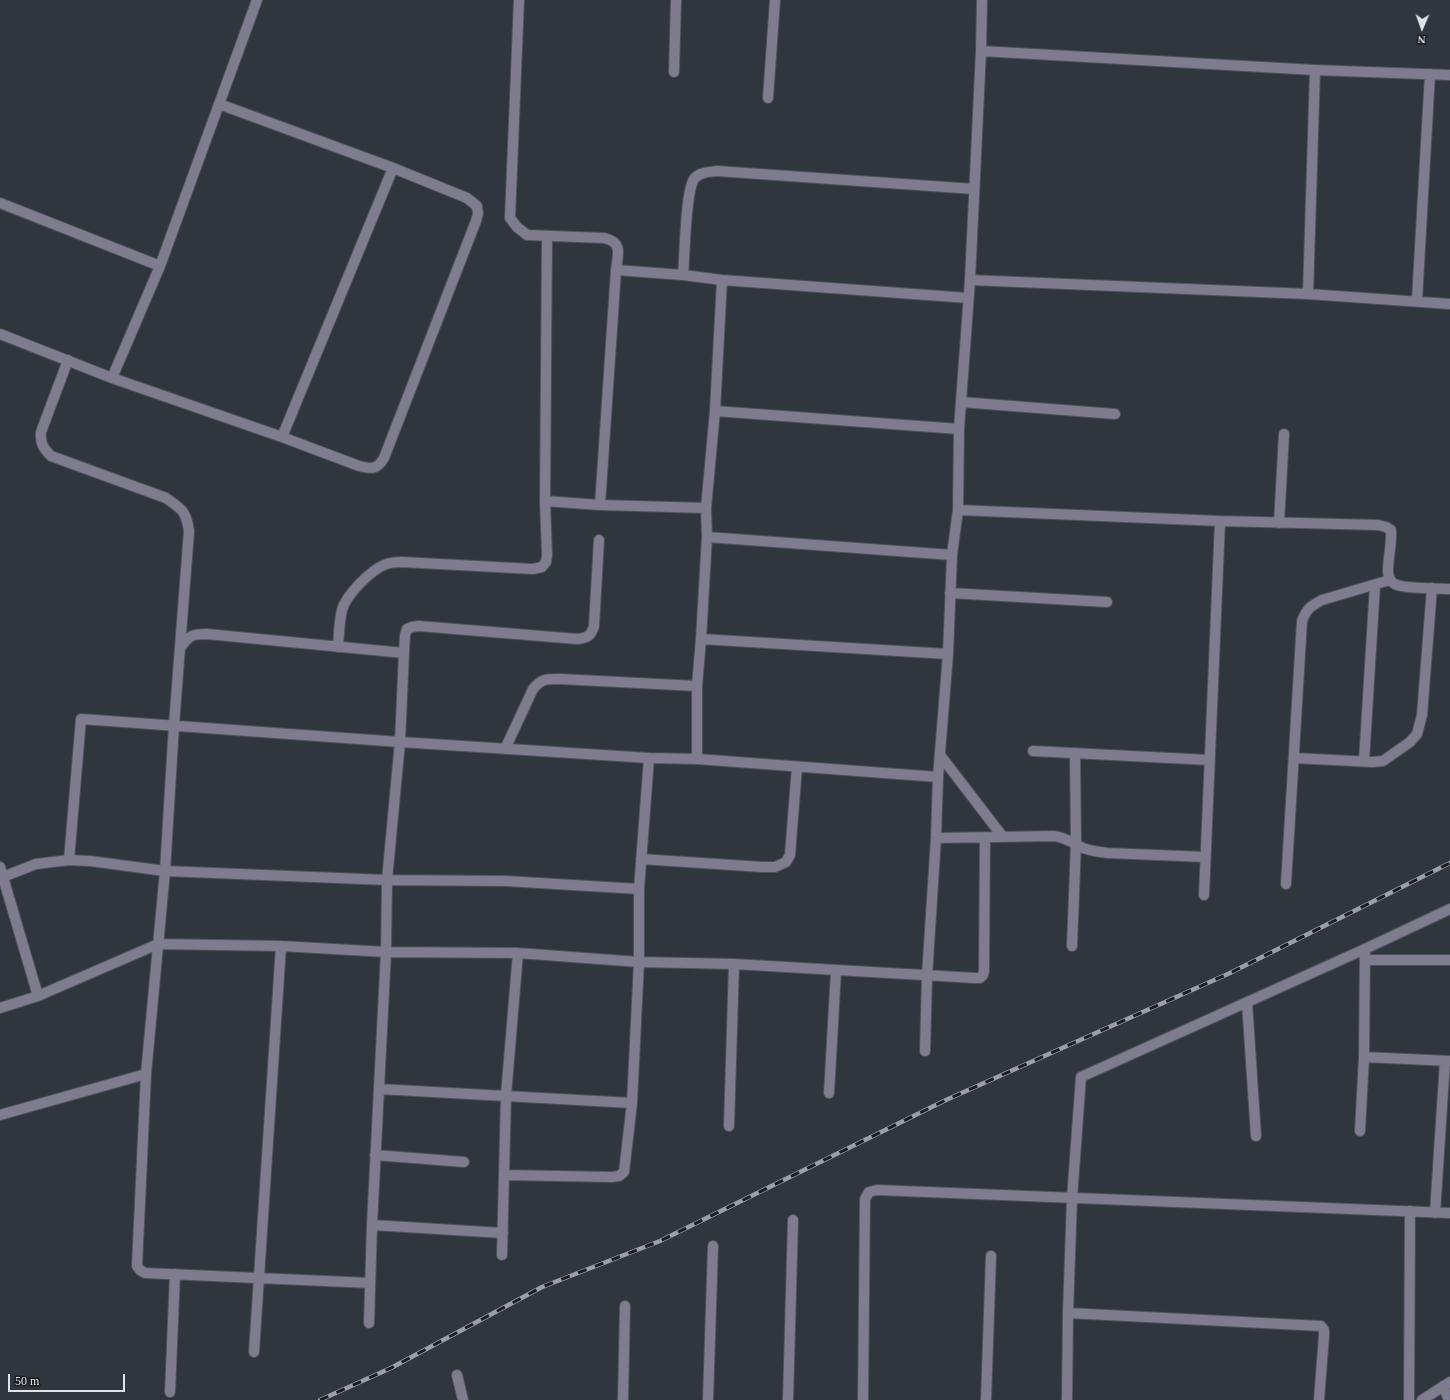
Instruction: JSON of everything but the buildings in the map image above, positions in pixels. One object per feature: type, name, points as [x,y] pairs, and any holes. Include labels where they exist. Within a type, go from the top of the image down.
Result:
[{"type":"street","points":[[112,378],[160,266],[257,0]]},
{"type":"street","points":[[519,0],[510,218],[517,227],[527,235],[604,238],[612,240],[616,244],[618,251],[600,505]]},
{"type":"street","points":[[674,72],[676,0]]},
{"type":"street","points":[[768,98],[775,0]]},
{"type":"street","points":[[925,1051],[927,976],[936,838],[938,777],[948,654],[952,554],[958,510],[959,429],[970,280],[981,52],[982,0]]},
{"type":"street","points":[[981,52],[1315,70],[1450,75]]},
{"type":"street","points":[[1308,294],[1315,70]]},
{"type":"street","points":[[1417,300],[1430,74]]},
{"type":"street","points":[[0,334],[112,378],[365,467],[371,468],[380,465],[478,214],[477,206],[467,198],[393,168],[219,104]]},
{"type":"street","points":[[282,437],[393,168]]},
{"type":"street","points":[[683,275],[689,191],[694,178],[703,172],[717,171],[974,189]]},
{"type":"street","points":[[0,203],[160,266]]},
{"type":"street","points":[[338,648],[342,610],[348,596],[358,585],[384,564],[391,562],[402,562],[533,569],[542,567],[546,562],[547,236]]},
{"type":"street","points":[[616,270],[683,275],[722,280],[968,298]]},
{"type":"street","points":[[697,759],[697,686],[702,639],[707,537],[706,508],[715,411],[722,280]]},
{"type":"street","points":[[970,280],[1308,294],[1417,300],[1450,304]]},
{"type":"street","points":[[68,360],[42,432],[40,441],[44,449],[51,456],[166,498],[180,508],[187,518],[189,531],[174,725],[165,871],[146,1074],[137,1266],[145,1273],[370,1283]]},
{"type":"street","points":[[961,402],[1115,414]]},
{"type":"street","points":[[715,411],[959,429]]},
{"type":"street","points":[[1279,523],[1284,434]]},
{"type":"street","points":[[545,501],[600,505],[706,508]]},
{"type":"street","points":[[958,510],[1220,521],[1378,525],[1391,530],[1392,538],[1388,572],[1390,580],[1396,585],[1450,588]]},
{"type":"street","points":[[1204,895],[1220,521]]},
{"type":"street","points":[[707,537],[952,554]]},
{"type":"street","points":[[369,1323],[375,1155],[386,952],[387,880],[400,742],[405,635],[407,629],[419,626],[577,639],[586,638],[592,634],[594,626],[599,540]]},
{"type":"street","points":[[1286,884],[1301,632],[1305,611],[1312,605],[1322,600],[1390,580]]},
{"type":"street","points":[[1364,761],[1375,585]]},
{"type":"street","points":[[1294,758],[1383,761],[1410,742],[1417,734],[1422,715],[1432,588]]},
{"type":"street","points":[[950,593],[1107,602]]},
{"type":"street","points":[[181,647],[187,638],[196,634],[404,653]]},
{"type":"street","points":[[702,639],[948,654]]},
{"type":"street","points":[[505,749],[534,689],[543,680],[560,679],[697,686]]},
{"type":"street","points":[[69,860],[81,719],[505,749],[649,758],[697,759],[938,777]]},
{"type":"street","points":[[1032,751],[1209,760]]},
{"type":"street","points":[[1072,946],[1076,844],[1075,753]]},
{"type":"street","points":[[940,755],[1003,837]]},
{"type":"street","points":[[504,1176],[612,1177],[619,1176],[624,1172],[632,1103],[639,962],[639,889],[649,758]]},
{"type":"street","points":[[641,859],[762,867],[775,867],[786,862],[790,855],[798,766]]},
{"type":"street","points":[[936,838],[1054,836],[1061,837],[1096,852],[1205,857]]},
{"type":"street","points":[[0,1008],[38,996],[158,944],[281,946],[386,952],[518,953],[639,962],[734,964],[980,978],[983,975],[985,837]]},
{"type":"street","points":[[38,996],[1,874],[36,864],[69,860],[90,861],[165,871],[387,880],[506,881],[639,889]]},
{"type":"street","points":[[1067,1400],[1072,1198],[1081,1077],[1450,909]]},
{"type":"street","points":[[254,1352],[281,946]]},
{"type":"street","points":[[1360,1131],[1364,1057],[1365,949]]},
{"type":"street","points":[[502,1255],[506,1095],[518,953]]},
{"type":"street","points":[[1365,960],[1450,960]]},
{"type":"street","points":[[729,1126],[734,964]]},
{"type":"street","points":[[829,1093],[836,971]]},
{"type":"street","points":[[1247,1002],[1256,1136]]},
{"type":"street","points":[[1364,1057],[1447,1061],[1435,1213]]},
{"type":"street","points":[[0,1114],[146,1074]]},
{"type":"street","points":[[379,1088],[632,1103]]},
{"type":"street","points":[[375,1155],[464,1162]]},
{"type":"street","points":[[863,1400],[866,1200],[869,1192],[877,1190],[1450,1213]]},
{"type":"street","points":[[1409,1400],[1410,1212]]},
{"type":"street","points":[[788,1400],[792,1220]]},
{"type":"street","points":[[372,1225],[503,1233]]},
{"type":"street","points":[[708,1400],[713,1246]]},
{"type":"street","points":[[986,1400],[991,1256]]},
{"type":"street","points":[[170,1392],[175,1274]]},
{"type":"street","points":[[623,1400],[625,1306]]},
{"type":"street","points":[[1068,1313],[1321,1326],[1324,1330],[1324,1336],[1319,1400]]},
{"type":"street","points":[[457,1375],[463,1400]]},
{"type":"street","points":[[1422,1400],[1446,1384],[1449,1400]]},
{"type":"railway","points":[[320,1400],[391,1368],[542,1287],[660,1241],[946,1100],[1230,973],[1450,863]]}]
